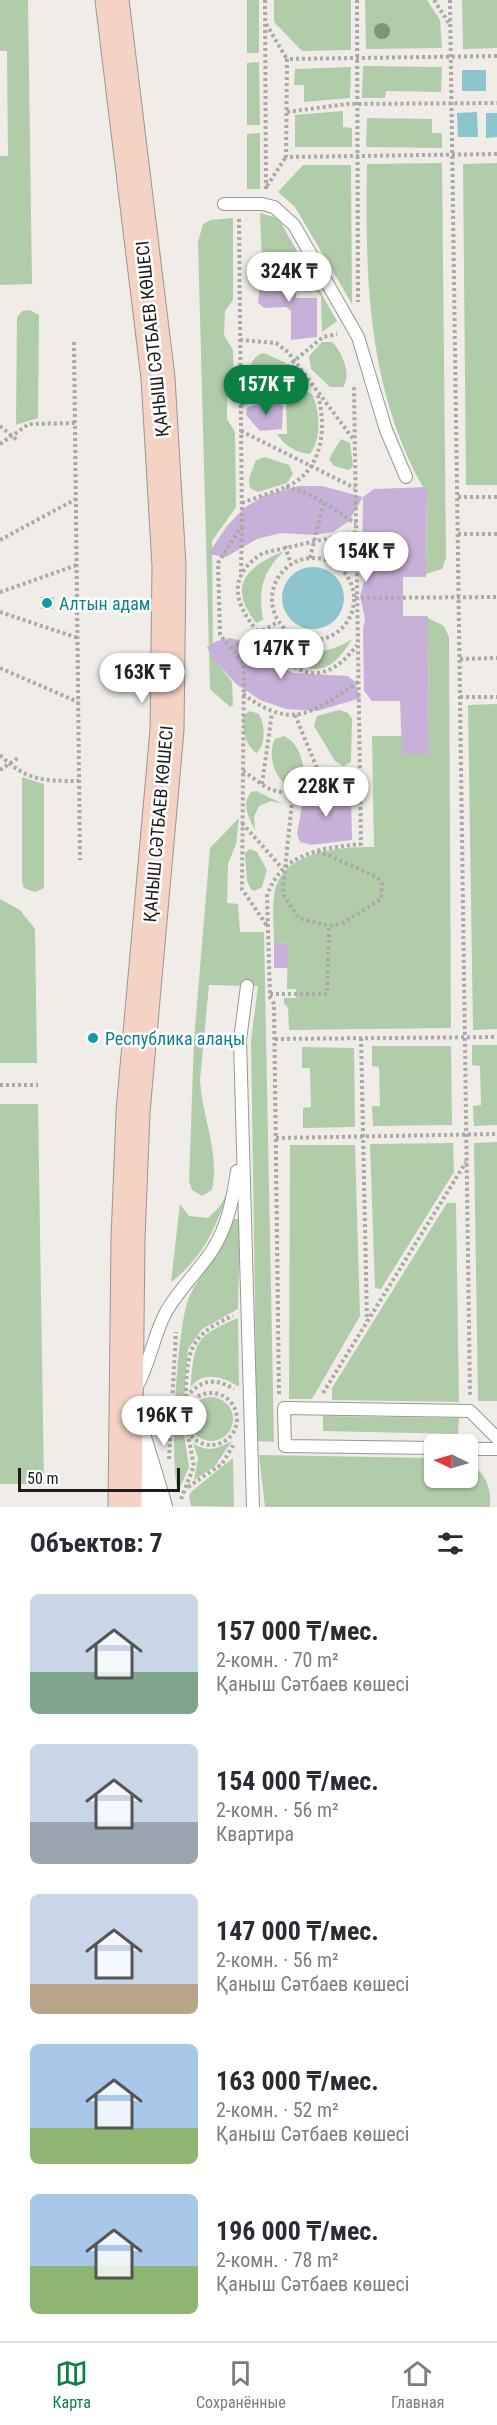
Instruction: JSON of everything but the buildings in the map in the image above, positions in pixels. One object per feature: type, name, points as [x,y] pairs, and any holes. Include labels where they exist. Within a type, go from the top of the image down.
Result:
[{"type":"main road","name":"ҚАНЫШ СӘТБАЕВ КӨШЕСІ","points":[[112,0],[158,378],[169,566],[167,730],[133,1112],[125,1407],[125,1507]]},
{"type":"street","points":[[125,1407],[165,1504]]},
{"type":"lane","points":[[224,204],[266,205],[283,213],[294,225],[358,337],[386,430],[406,477]]},
{"type":"lane","points":[[247,986],[240,1040],[248,1405],[253,1507]]},
{"type":"lane","points":[[125,1407],[147,1369],[157,1332],[178,1295],[213,1250],[233,1201],[238,1165],[241,1095]]},
{"type":"lane","points":[[424,1448],[285,1446],[284,1408],[470,1411],[497,1438]]},
{"type":"lane","points":[[478,1449],[497,1449]]},
{"type":"path","points":[[265,0],[266,205]]},
{"type":"path","points":[[357,0],[358,337]]},
{"type":"path","points":[[434,0],[451,25]]},
{"type":"path","points":[[450,0],[470,1411]]},
{"type":"path","points":[[265,23],[287,59],[286,157],[266,187]]},
{"type":"path","points":[[287,59],[497,56]]},
{"type":"path","points":[[287,112],[358,104],[497,103]]},
{"type":"path","points":[[286,157],[497,154]]},
{"type":"path","points":[[238,204],[242,503],[241,573],[237,587],[238,600],[258,633],[281,657],[309,673],[333,668],[344,660],[358,644]]},
{"type":"path","points":[[241,405],[323,337],[339,335],[344,341]]},
{"type":"path","points":[[240,340],[276,343],[288,352],[355,441]]},
{"type":"path","points":[[74,342],[80,860]]},
{"type":"path","points":[[279,1400],[275,1039],[274,1004],[270,994],[267,896],[272,882],[283,869],[307,852],[361,844],[354,382]]},
{"type":"path","points":[[242,503],[284,487],[300,478],[310,465],[323,438],[324,423],[316,390]]},
{"type":"path","points":[[0,444],[29,424],[75,423]]},
{"type":"path","points":[[0,426],[18,441]]},
{"type":"path","points":[[241,431],[355,488]]},
{"type":"path","points":[[284,487],[307,493],[324,501],[356,524]]},
{"type":"path","points":[[458,496],[497,497]]},
{"type":"path","points":[[0,540],[76,499]]},
{"type":"path","points":[[310,558],[324,501]]},
{"type":"path","points":[[242,525],[218,563],[220,635],[244,664],[242,889],[267,927]]},
{"type":"path","points":[[241,573],[250,561],[263,553],[285,546],[356,532]]},
{"type":"path","points":[[458,534],[497,534]]},
{"type":"path","points":[[285,546],[291,564]]},
{"type":"path","points":[[310,558],[333,563],[344,571],[356,598],[347,623],[327,639],[301,639],[289,634],[278,622],[271,600],[274,585],[281,573],[291,564],[310,558]]},
{"type":"path","points":[[0,592],[77,565]]},
{"type":"path","points":[[356,598],[497,597]]},
{"type":"path","points":[[0,612],[78,638]]},
{"type":"path","points":[[231,648],[278,622]]},
{"type":"path","points":[[460,659],[497,658]]},
{"type":"path","points":[[0,668],[78,702]]},
{"type":"path","points":[[243,694],[272,714],[296,715],[319,706],[359,682]]},
{"type":"path","points":[[460,697],[497,697]]},
{"type":"path","points":[[262,785],[272,714]]},
{"type":"path","points":[[296,715],[326,790]]},
{"type":"path","points":[[0,756],[16,771],[38,780],[79,781]]},
{"type":"path","points":[[0,770],[18,758]]},
{"type":"path","points":[[243,771],[262,785],[279,792],[293,793],[360,786]]},
{"type":"path","points":[[293,793],[283,869],[284,896],[299,918],[329,926],[343,923],[375,905],[381,899],[382,884],[377,877],[316,850]]},
{"type":"path","points":[[242,823],[283,869]]},
{"type":"path","points":[[270,994],[327,994],[329,926]]},
{"type":"path","points":[[275,1039],[497,1037]]},
{"type":"path","points":[[361,1038],[367,1322]]},
{"type":"path","points":[[0,1085],[38,1085]]},
{"type":"path","points":[[276,1138],[497,1134]]},
{"type":"path","points":[[314,1409],[467,1160]]},
{"type":"path","points":[[169,1464],[178,1295]]},
{"type":"path","points":[[165,1504],[178,1505],[194,1466],[185,1419],[188,1366],[195,1341],[214,1324],[246,1310]]},
{"type":"path","points":[[186,1397],[201,1383],[218,1381],[236,1390],[248,1405]]},
{"type":"path","points":[[185,1419],[190,1403],[203,1394],[220,1394],[227,1398],[237,1412],[236,1429],[231,1437],[215,1445],[198,1442],[186,1428]]},
{"type":"path","points":[[187,1487],[222,1464],[238,1437]]},
{"type":"green space","points":[[0,0],[28,0],[32,284],[0,285],[0,156],[8,156],[7,51],[0,51]]},
{"type":"green space","points":[[247,0],[259,0],[259,53],[247,53]]},
{"type":"green space","points":[[274,0],[351,0],[351,50],[302,51],[274,22]]},
{"type":"green space","points":[[365,0],[427,0],[440,20],[442,48],[366,49]]},
{"type":"green space","points":[[462,0],[497,0],[497,48],[463,49]]},
{"type":"green space","points":[[259,62],[260,125],[247,125],[247,63]]},
{"type":"green space","points":[[363,66],[442,67],[441,92],[386,91],[385,98],[362,98]]},
{"type":"green space","points":[[351,67],[350,98],[304,102],[304,85],[294,85],[295,69]]},
{"type":"green space","points":[[343,111],[343,127],[352,128],[352,147],[295,147],[295,115]]},
{"type":"green space","points":[[367,118],[432,119],[432,133],[442,133],[442,148],[366,147]]},
{"type":"green space","points":[[260,133],[260,189],[247,189],[247,134]]},
{"type":"green space","points":[[442,163],[446,558],[442,569],[426,574],[427,488],[423,487],[404,449],[390,410],[373,330],[367,247],[367,164]]},
{"type":"green space","points":[[497,163],[497,485],[466,485],[463,164]]},
{"type":"green space","points":[[303,165],[351,165],[352,304],[295,207],[278,192]]},
{"type":"green space","points":[[260,213],[274,217],[281,223],[337,321],[322,332],[321,296],[317,292],[303,292],[302,279],[291,278],[290,264],[262,264]]},
{"type":"green space","points":[[233,218],[233,300],[225,311],[224,335],[233,350],[234,385],[227,396],[227,419],[235,432],[236,507],[212,541],[213,657],[232,682],[233,705],[230,707],[210,689],[198,242],[203,224],[211,220]]},
{"type":"green space","points":[[30,310],[39,315],[38,418],[16,425],[17,317],[22,311]]},
{"type":"green space","points":[[322,342],[332,342],[342,357],[346,370],[346,382],[343,387],[330,387],[311,369],[309,356]]},
{"type":"green space","points":[[264,353],[286,363],[286,371],[270,384],[256,389],[250,384],[249,370],[256,357]]},
{"type":"green space","points":[[303,390],[312,394],[318,416],[318,433],[310,454],[295,450],[277,434],[287,434],[286,399],[269,397]]},
{"type":"green space","points":[[341,439],[350,443],[353,466],[349,470],[334,466],[329,459]]},
{"type":"green space","points":[[265,457],[289,465],[293,474],[287,483],[258,492],[250,488],[249,479],[256,460]]},
{"type":"green space","points":[[284,551],[266,574],[261,600],[263,620],[256,623],[247,610],[243,598],[242,588],[245,579],[260,564]]},
{"type":"green space","points":[[428,618],[444,626],[449,637],[451,1028],[289,1030],[288,1008],[284,1003],[284,998],[296,998],[296,989],[287,989],[288,944],[274,943],[273,902],[278,881],[287,869],[313,854],[345,848],[374,847],[372,736],[402,736],[402,754],[429,754]]},
{"type":"green space","points":[[272,633],[292,645],[311,651],[331,649],[352,639],[331,664],[321,668],[311,668],[301,665],[267,638]]},
{"type":"green space","points":[[497,704],[497,1029],[473,1030],[468,705]]},
{"type":"green space","points":[[339,710],[348,713],[352,719],[351,762],[343,766],[335,761],[314,726],[317,716]]},
{"type":"green space","points":[[250,711],[259,714],[263,729],[262,745],[257,753],[247,742],[243,726],[243,716]]},
{"type":"green space","points":[[284,736],[294,744],[302,761],[305,780],[297,790],[283,783],[272,762],[272,746],[275,739]]},
{"type":"green space","points":[[22,777],[44,784],[44,888],[35,892],[24,888],[22,882]]},
{"type":"green space","points":[[256,791],[283,804],[271,801],[259,806],[254,817],[255,830],[246,806],[251,792]]},
{"type":"green space","points":[[239,818],[236,844],[228,864],[227,903],[238,904],[240,932],[264,932],[274,1442],[257,1441],[251,1041],[258,986],[209,985],[200,1080],[214,1162],[212,1190],[202,1196],[192,1190],[189,1181],[194,1040],[210,848]]},
{"type":"green space","points":[[250,849],[257,852],[267,870],[262,887],[254,891],[247,881],[245,853]]},
{"type":"green space","points":[[0,899],[20,910],[35,929],[37,1063],[0,1063]]},
{"type":"green space","points":[[472,1045],[497,1045],[497,1125],[474,1126],[473,1106],[481,1105],[480,1066],[472,1065]]},
{"type":"green space","points":[[372,1046],[451,1046],[452,1125],[373,1126],[372,1106],[380,1106],[379,1067],[372,1066]]},
{"type":"green space","points":[[302,1047],[354,1048],[355,1127],[303,1128],[303,1108],[311,1107],[310,1068],[302,1068]]},
{"type":"green space","points":[[0,1104],[38,1104],[44,1484],[0,1484]]},
{"type":"green space","points":[[497,1142],[497,1401],[478,1401],[474,1143]]},
{"type":"green space","points":[[453,1143],[454,1172],[381,1289],[375,1288],[370,1144]]},
{"type":"green space","points":[[290,1145],[355,1145],[360,1316],[312,1399],[289,1399]]},
{"type":"green space","points":[[228,1192],[207,1242],[182,1273],[171,1282],[180,1204],[189,1216],[208,1218],[220,1206]]},
{"type":"green space","points":[[447,1203],[456,1203],[459,1402],[332,1400],[332,1388]]},
{"type":"green space","points":[[232,1219],[240,1219],[238,1309],[202,1329],[188,1349],[182,1421],[189,1467],[178,1492],[175,1477],[174,1425],[178,1361],[185,1310],[190,1295],[219,1250]]},
{"type":"green space","points":[[238,1318],[239,1387],[227,1380],[208,1377],[201,1378],[191,1387],[193,1360],[200,1342],[206,1335]]},
{"type":"green space","points":[[211,1397],[220,1398],[227,1403],[232,1410],[232,1428],[227,1435],[220,1440],[211,1441],[202,1440],[195,1435],[190,1428],[189,1419],[190,1410],[195,1403],[202,1398]]},
{"type":"green space","points":[[323,1416],[459,1418],[458,1434],[323,1431]]},
{"type":"green space","points":[[232,1441],[215,1466],[194,1480],[198,1458],[193,1443],[212,1449]]},
{"type":"green space","points":[[259,1455],[424,1458],[424,1488],[478,1488],[478,1470],[486,1481],[490,1493],[490,1507],[265,1507]]},
{"type":"green space","points":[[233,1458],[234,1507],[191,1506],[189,1496],[192,1491]]},
{"type":"water","points":[[462,70],[486,70],[486,91],[462,91]]},
{"type":"water","points":[[477,112],[478,137],[458,137],[457,113]]},
{"type":"water","points":[[486,113],[497,113],[497,137],[486,138]]},
{"type":"water","points":[[313,567],[325,569],[335,576],[342,586],[344,598],[342,610],[335,620],[325,627],[313,629],[301,627],[291,620],[284,610],[282,598],[284,586],[291,576],[301,569]]},
{"type":"place","name":"Алтын адам","points":[[47,603]]},
{"type":"place","name":"Республика алаңы","points":[[93,1038]]}]
